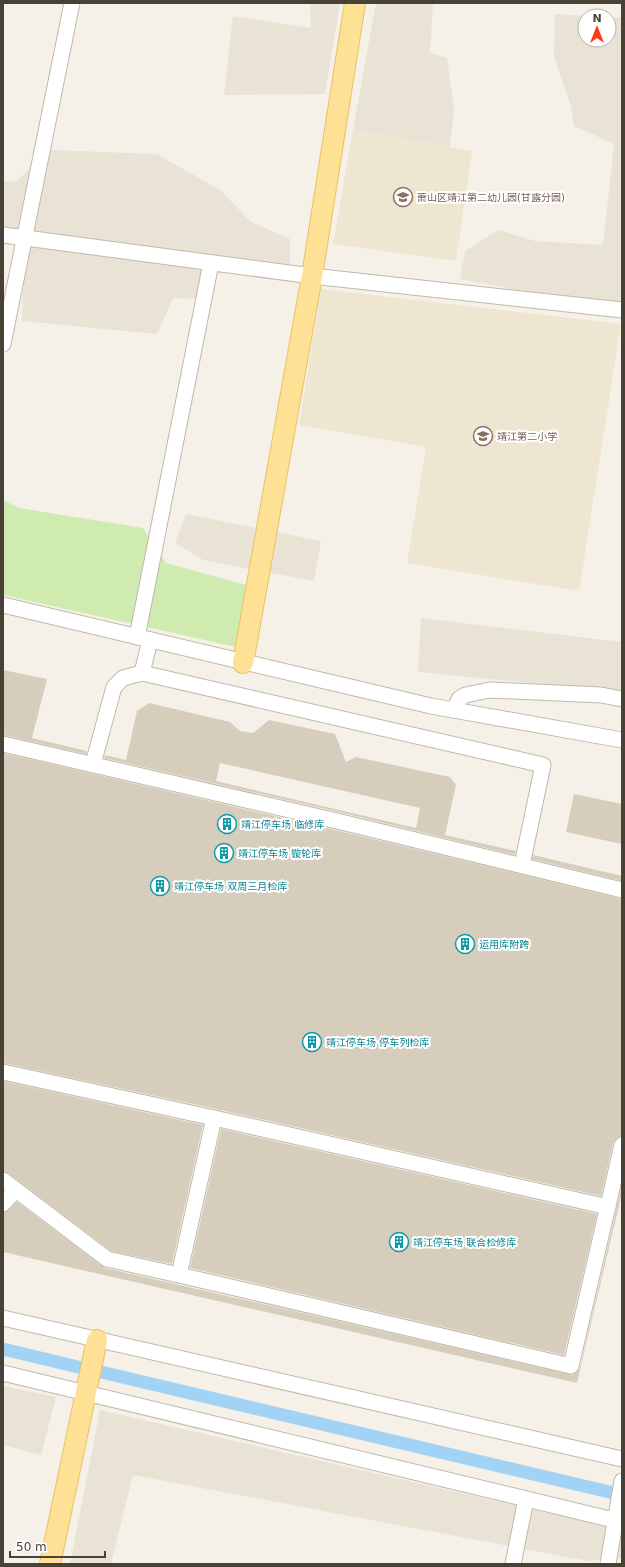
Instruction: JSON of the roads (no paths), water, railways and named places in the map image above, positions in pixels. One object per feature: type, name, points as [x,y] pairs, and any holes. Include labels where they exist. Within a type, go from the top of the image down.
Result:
[{"type":"main road","points":[[243,662],[312,276],[355,3]]},
{"type":"main road","points":[[50,1564],[97,1340]]},
{"type":"street","points":[[3,344],[72,3]]},
{"type":"street","points":[[3,235],[312,276],[622,310]]},
{"type":"street","points":[[142,673],[144,639],[211,263]]},
{"type":"street","points":[[3,605],[431,706],[622,740]]},
{"type":"street","points":[[93,764],[114,687],[123,678],[142,673],[544,765],[522,865]]},
{"type":"street","points":[[454,710],[459,699],[465,695],[490,690],[601,695],[622,699]]},
{"type":"street","points":[[3,744],[522,865],[622,890]]},
{"type":"street","points":[[3,1072],[608,1207]]},
{"type":"street","points":[[179,1275],[214,1118]]},
{"type":"street","points":[[3,1180],[107,1259],[571,1366],[622,1145]]},
{"type":"street","points":[[3,1204],[16,1190]]},
{"type":"street","points":[[3,1318],[622,1459]]},
{"type":"street","points":[[3,1373],[619,1522]]},
{"type":"street","points":[[608,1564],[619,1522],[622,1481]]},
{"type":"street","points":[[514,1564],[526,1499]]},
{"type":"waterway","points":[[3,1349],[78,1367]]},
{"type":"waterway","points":[[101,1372],[622,1495]]},
{"type":"place","name":"萧山区靖江第二幼儿园(甘露分园)","points":[[403,197]]},
{"type":"place","name":"靖江第二小学","points":[[483,436]]},
{"type":"place","name":"靖江停车场 临修库","points":[[227,824]]},
{"type":"place","name":"靖江停车场 镟轮库","points":[[224,853]]},
{"type":"place","name":"靖江停车场 双周三月检库","points":[[160,886]]},
{"type":"place","name":"运用库附跨","points":[[465,944]]},
{"type":"place","name":"靖江停车场 停车列检库","points":[[312,1042]]},
{"type":"place","name":"靖江停车场 联合检修库","points":[[399,1242]]}]
